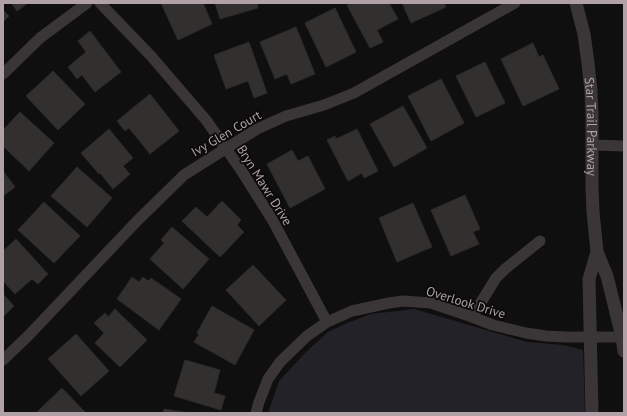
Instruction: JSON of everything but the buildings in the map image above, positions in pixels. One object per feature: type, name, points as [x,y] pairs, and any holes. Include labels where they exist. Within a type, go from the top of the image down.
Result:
[{"type":"street","points":[[3,74],[40,38],[87,3]]},
{"type":"street","name":"Bryn Mawr Drive","points":[[100,3],[151,56],[206,120],[226,148],[273,221],[327,322]]},
{"type":"street","name":"Ivy Glen Court","points":[[3,360],[184,175],[257,130],[286,116],[324,105],[354,93],[515,3]]},
{"type":"street","name":"Star Trail Parkway","points":[[576,3],[584,34],[591,97],[592,194],[597,252],[607,276],[623,337],[624,351]]},
{"type":"street","points":[[592,145],[624,146]]},
{"type":"street","points":[[472,317],[496,278],[540,241]]},
{"type":"street","name":"Star Trail Parkway","points":[[592,413],[589,279],[597,252]]},
{"type":"street","name":"Overlook Drive","points":[[256,413],[268,379],[280,362],[307,336],[327,322],[352,311],[388,303],[403,301],[431,303],[493,326],[546,336],[590,338],[623,337]]},
{"type":"shaded area","points":[[414,309],[527,342],[563,345],[583,350],[585,413],[268,413],[279,381],[306,352],[328,332],[371,314]]}]
